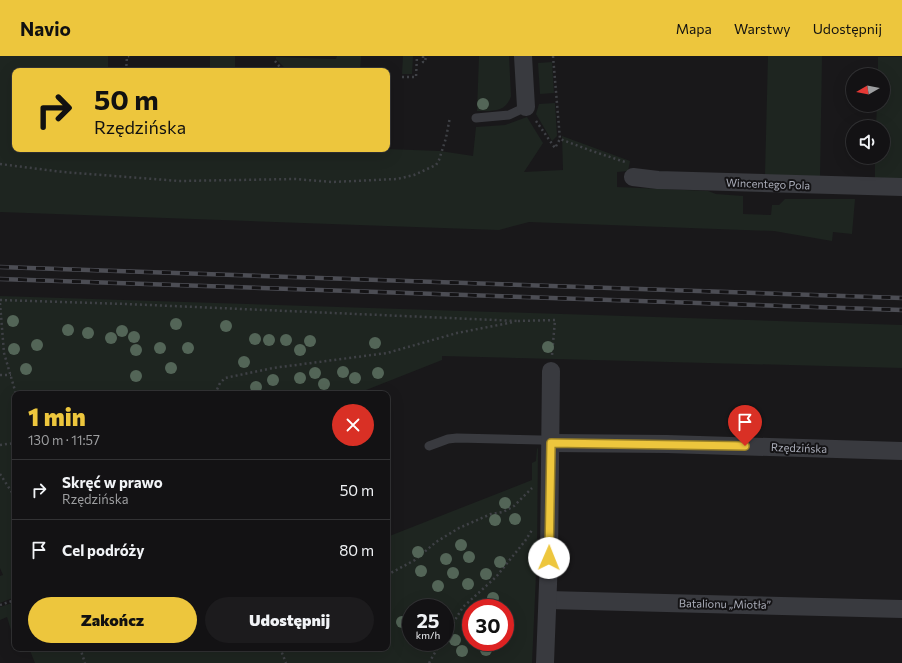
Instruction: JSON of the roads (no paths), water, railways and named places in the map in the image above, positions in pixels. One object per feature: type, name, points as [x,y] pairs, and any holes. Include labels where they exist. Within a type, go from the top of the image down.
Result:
[{"type":"street","points":[[523,56],[526,108]]},
{"type":"street","name":"Wincentego Pola","points":[[633,177],[665,180],[902,187]]},
{"type":"street","points":[[545,663],[548,600],[551,371]]},
{"type":"street","name":"Rzędzińska","points":[[551,443],[667,444],[902,451]]},
{"type":"street","name":"Batalionu „Miotła”","points":[[548,600],[902,609]]},
{"type":"lane","points":[[476,118],[509,115],[526,108]]},
{"type":"lane","points":[[429,446],[443,440],[456,438],[541,440],[551,443]]},
{"type":"railway","points":[[0,267],[902,298]]},
{"type":"railway","points":[[0,279],[902,310]]}]
